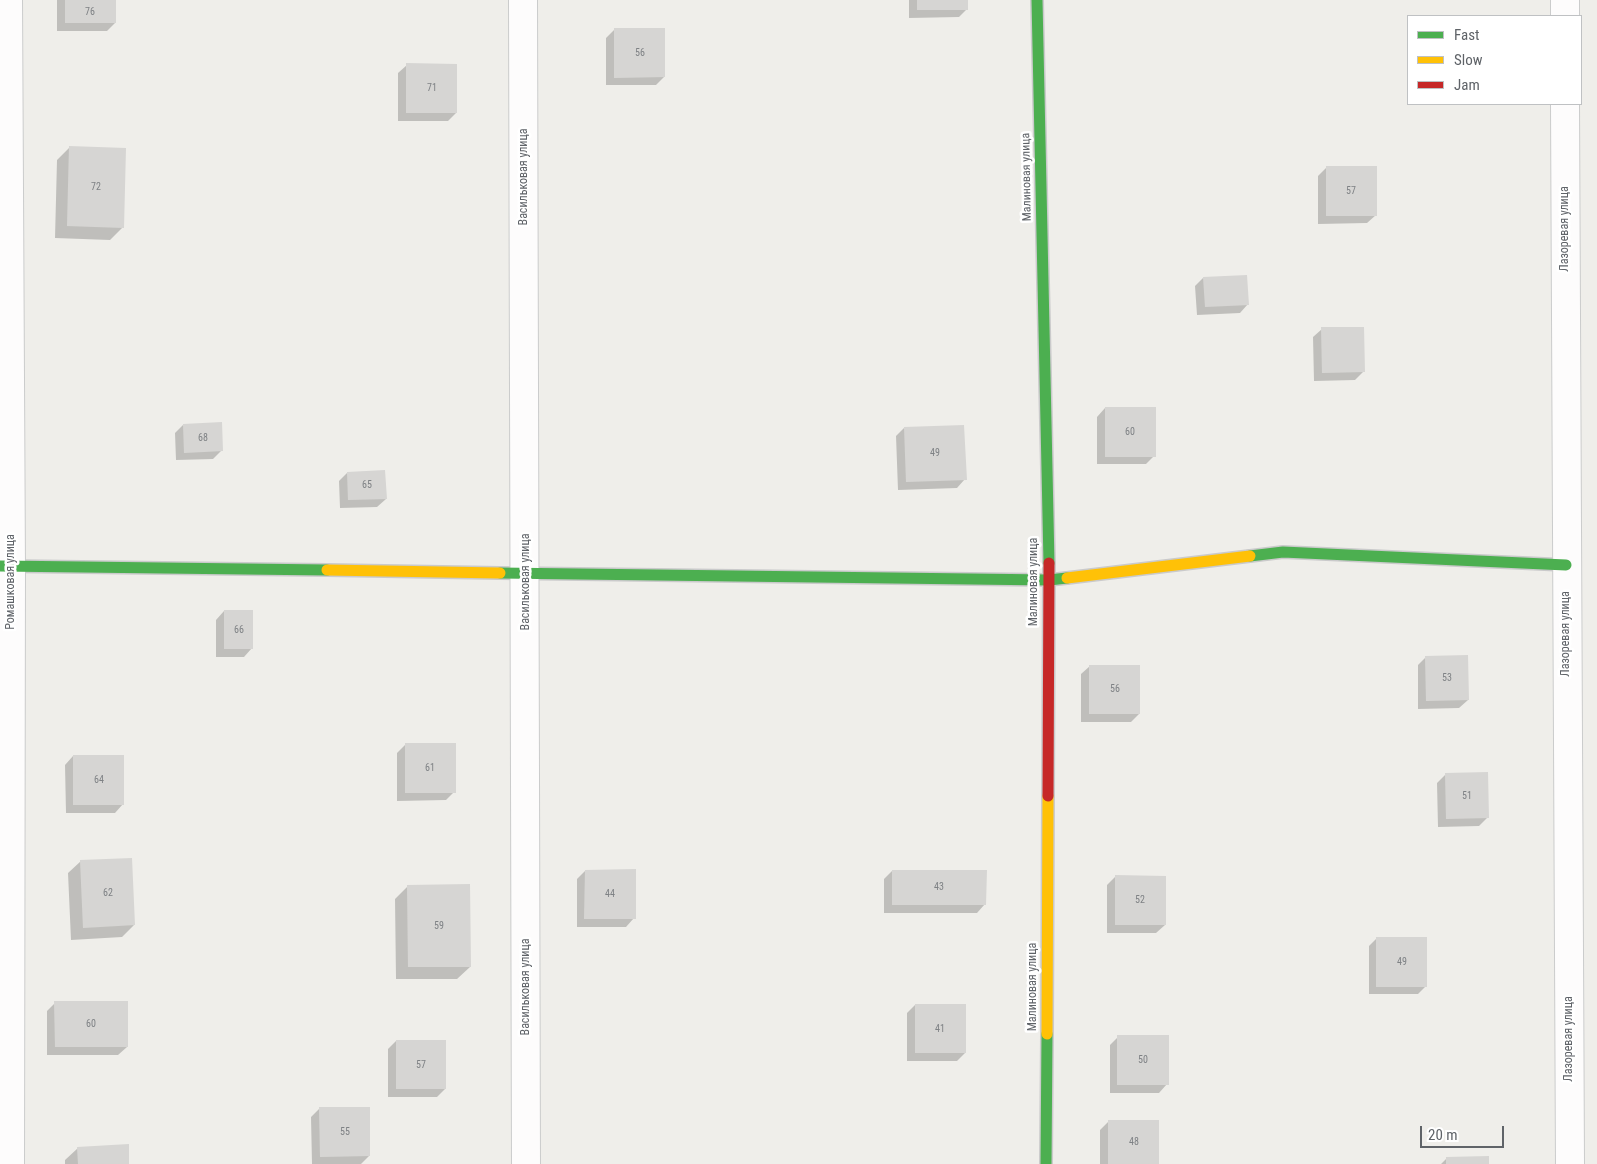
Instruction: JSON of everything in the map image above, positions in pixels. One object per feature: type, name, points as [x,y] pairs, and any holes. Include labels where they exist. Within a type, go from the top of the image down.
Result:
[{"type":"street","name":"Ромашковая улица","points":[[8,0],[6,566],[10,1164]]},
{"type":"street","name":"Васильковая улица","points":[[523,0],[526,575],[526,1164]]},
{"type":"street","name":"Малиновая улица","points":[[1037,0],[1048,580],[1046,1164]]},
{"type":"street","points":[[1565,0],[1565,15]]},
{"type":"street","name":"Лазоревая улица","points":[[1565,105],[1570,1164]]},
{"type":"street","points":[[6,566],[526,575],[1048,580],[1283,552],[1566,566]]},
{"type":"building","points":[[65,0],[116,0],[116,23],[65,23]]},
{"type":"building","points":[[917,0],[968,0],[968,10],[917,10]]},
{"type":"building","points":[[614,28],[665,28],[665,77],[614,78]]},
{"type":"building","points":[[406,63],[457,64],[457,113],[406,113]]},
{"type":"building","points":[[69,146],[126,148],[124,228],[67,226]]},
{"type":"building","points":[[1326,166],[1377,166],[1377,216],[1326,216]]},
{"type":"building","points":[[1247,275],[1249,305],[1205,307],[1203,277]]},
{"type":"building","points":[[1321,327],[1364,327],[1365,372],[1322,373]]},
{"type":"building","points":[[1105,407],[1156,407],[1156,457],[1105,457]]},
{"type":"building","points":[[222,422],[223,451],[184,453],[183,424]]},
{"type":"building","points":[[964,425],[967,480],[906,482],[904,427]]},
{"type":"building","points":[[385,470],[387,499],[348,500],[347,472]]},
{"type":"building","points":[[224,610],[253,610],[253,649],[224,649]]},
{"type":"building","points":[[1468,655],[1469,700],[1426,701],[1425,656]]},
{"type":"building","points":[[1089,665],[1140,665],[1140,714],[1089,714]]},
{"type":"building","points":[[405,743],[456,743],[456,793],[405,793]]},
{"type":"building","points":[[73,755],[124,755],[124,805],[73,805]]},
{"type":"building","points":[[1488,772],[1489,818],[1446,819],[1445,773]]},
{"type":"building","points":[[132,858],[135,925],[83,928],[80,860]]},
{"type":"building","points":[[636,869],[636,919],[584,919],[585,870]]},
{"type":"building","points":[[892,870],[987,870],[986,905],[892,905]]},
{"type":"building","points":[[1115,875],[1166,876],[1166,925],[1115,925]]},
{"type":"building","points":[[470,884],[471,967],[408,967],[407,885]]},
{"type":"building","points":[[1376,937],[1427,937],[1427,987],[1376,987]]},
{"type":"building","points":[[54,1001],[128,1001],[128,1047],[55,1047]]},
{"type":"building","points":[[915,1004],[966,1004],[966,1053],[915,1053]]},
{"type":"building","points":[[1117,1035],[1169,1035],[1169,1085],[1117,1085]]},
{"type":"building","points":[[396,1040],[446,1040],[446,1089],[396,1089]]},
{"type":"building","points":[[319,1107],[370,1107],[370,1156],[320,1157]]},
{"type":"building","points":[[1108,1120],[1159,1120],[1159,1164],[1108,1164]]},
{"type":"building","points":[[129,1144],[129,1164],[78,1164],[77,1147]]},
{"type":"building","points":[[1489,1156],[1489,1164],[1446,1164],[1446,1157]]},
{"type":"traffic: fast","points":[[1037,0],[1049,563]]},
{"type":"traffic: fast","points":[[1250,556],[1283,552],[1566,565]]},
{"type":"traffic: fast","points":[[0,566],[327,570]]},
{"type":"traffic: fast","points":[[500,573],[1049,580],[1067,578]]},
{"type":"traffic: fast","points":[[1046,1164],[1047,1034]]},
{"type":"traffic: slow","points":[[1067,578],[1250,556]]},
{"type":"traffic: slow","points":[[327,570],[500,573]]},
{"type":"traffic: slow","points":[[1047,1034],[1048,796]]},
{"type":"traffic: jam","points":[[1048,796],[1049,563]]}]
